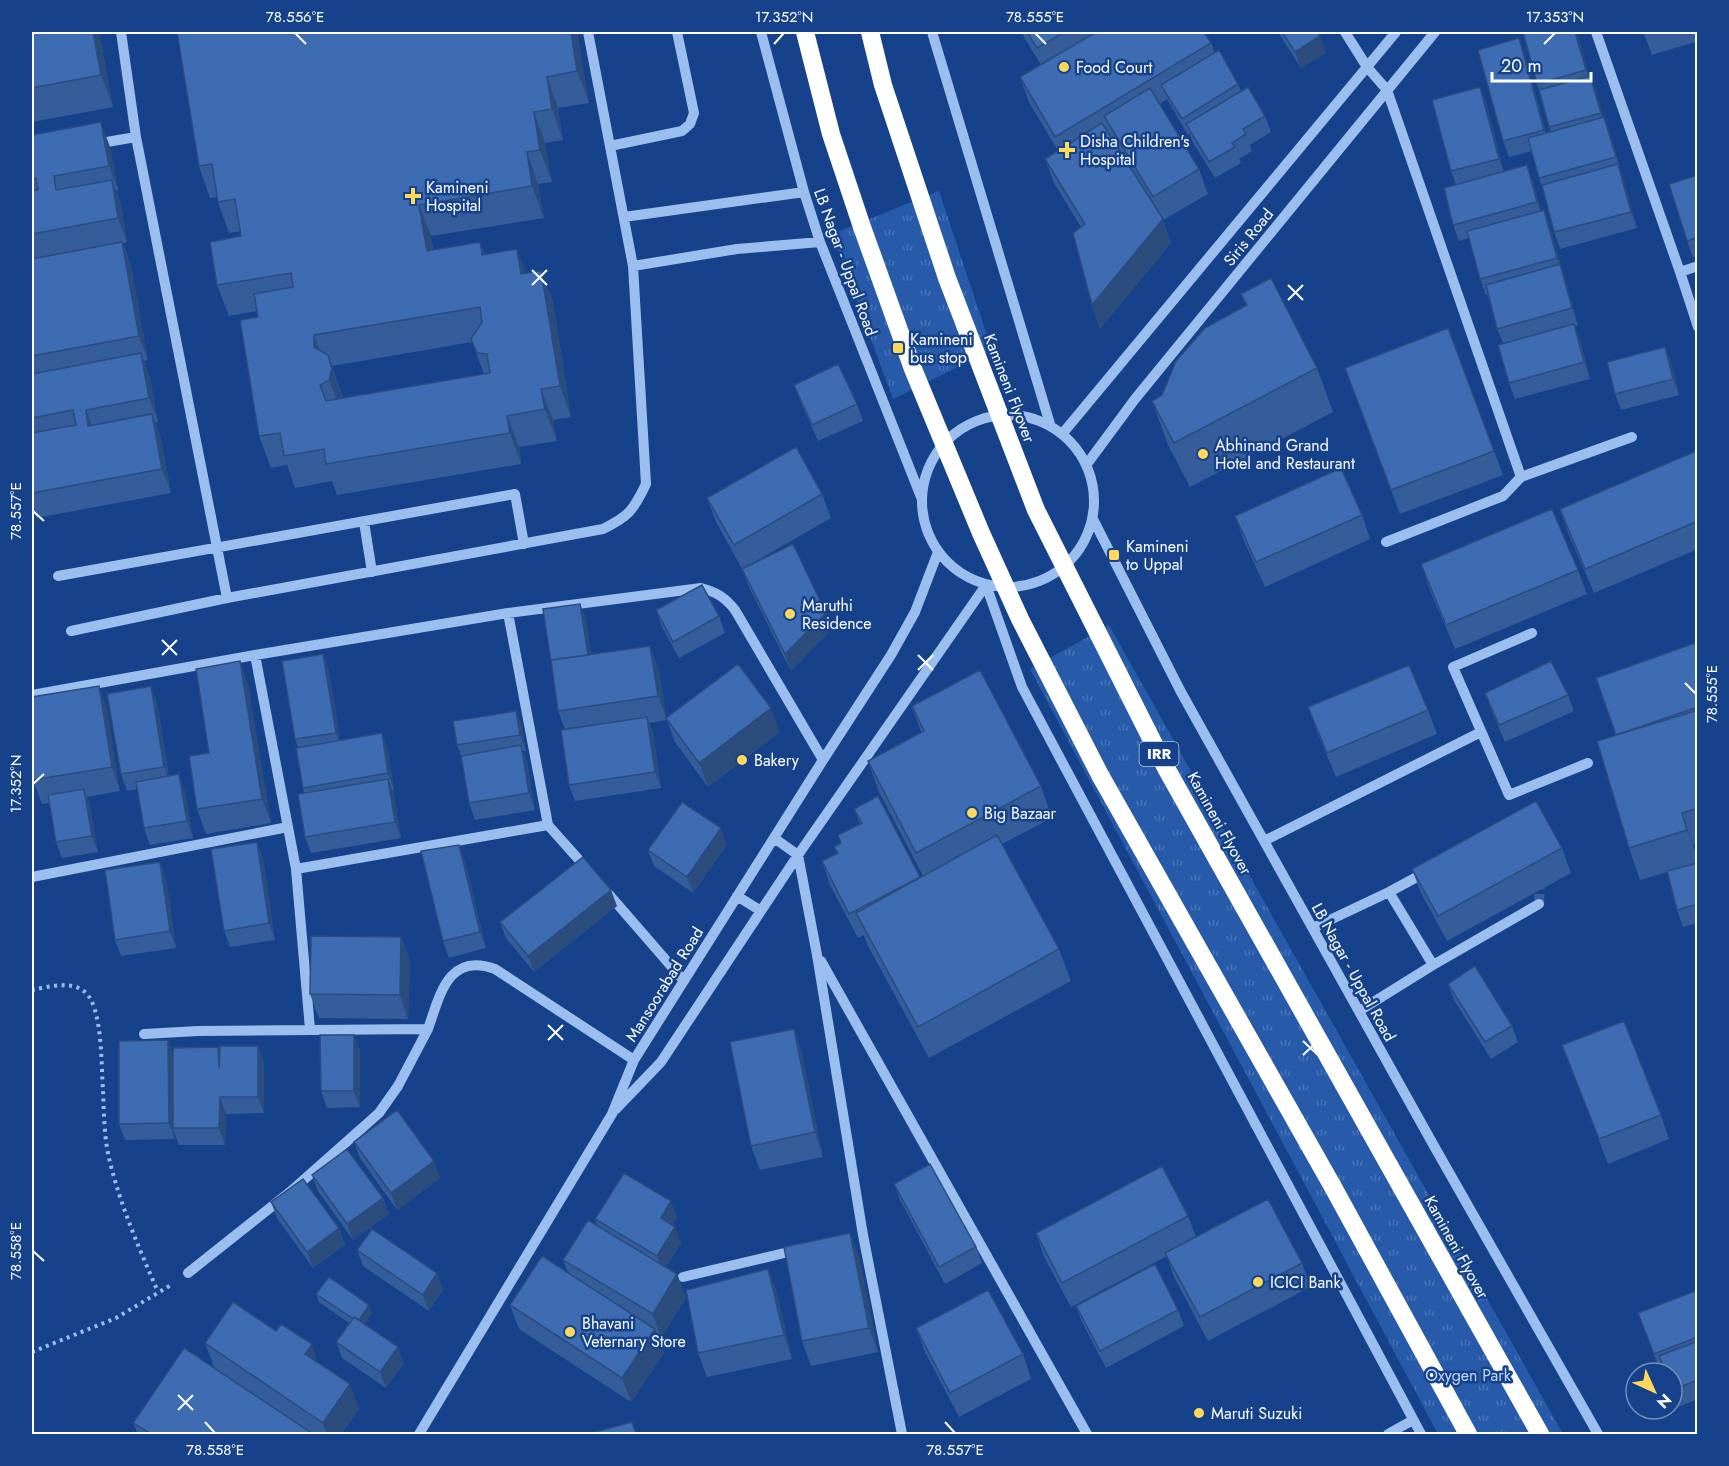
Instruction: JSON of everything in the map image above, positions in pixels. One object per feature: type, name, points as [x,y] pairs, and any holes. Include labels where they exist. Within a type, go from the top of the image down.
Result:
[{"type":"highway","points":[[805,32],[831,134],[913,369],[981,533],[1020,619],[1100,775],[1333,1187],[1468,1434]]},
{"type":"highway","name":"Kamineni Flyover","points":[[870,32],[883,85],[935,245],[1036,510],[1166,768],[1540,1434]]},
{"type":"street","points":[[121,32],[136,137],[227,598]]},
{"type":"street","points":[[71,631],[227,598],[603,529],[624,519],[636,505],[646,484],[633,266],[588,32]]},
{"type":"street","points":[[610,146],[682,131],[690,124],[694,113],[677,32]]},
{"type":"street","name":"LB Nagar - Uppal Road","points":[[761,32],[804,192],[820,242],[921,497]]},
{"type":"street","points":[[932,32],[1050,424]]},
{"type":"street","points":[[1344,32],[1367,67],[1387,90],[1521,477]]},
{"type":"street","name":"Siris Road","points":[[1063,434],[1396,32]]},
{"type":"street","name":"Siris Road","points":[[1087,464],[1135,399],[1435,32]]},
{"type":"street","points":[[1596,32],[1698,327]]},
{"type":"street","points":[[78,147],[136,137]]},
{"type":"street","points":[[624,217],[804,192]]},
{"type":"street","points":[[633,266],[737,249],[820,242]]},
{"type":"street","points":[[1680,272],[1698,267]]},
{"type":"street","points":[[994,415],[1024,415],[1050,424],[1072,441],[1087,464],[1095,491],[1093,519],[1083,544],[1065,566],[1041,581],[1015,587],[986,585],[960,573],[938,552],[925,526],[921,497],[928,468],[943,443],[966,425],[994,415]]},
{"type":"street","points":[[1386,542],[1503,496],[1521,477],[1632,437]]},
{"type":"street","points":[[58,576],[515,494],[524,544]]},
{"type":"street","name":"LB Nagar - Uppal Road","points":[[1093,519],[1181,692],[1598,1434]]},
{"type":"street","points":[[364,522],[372,572]]},
{"type":"street","name":"Mansoorabad Road","points":[[424,1432],[612,1114],[634,1060],[891,655],[915,612],[938,552]]},
{"type":"street","points":[[612,1114],[661,1062],[798,855],[986,585]]},
{"type":"street","points":[[986,585],[1022,687],[1421,1434]]},
{"type":"street","points":[[32,695],[508,613],[700,588],[726,598],[735,610],[823,760]]},
{"type":"street","points":[[508,613],[548,825],[684,981]]},
{"type":"street","points":[[1532,633],[1453,667],[1509,795],[1588,763]]},
{"type":"street","points":[[255,655],[296,869],[310,1029]]},
{"type":"street","points":[[1264,841],[1481,732]]},
{"type":"street","points":[[296,869],[548,825]]},
{"type":"street","points":[[32,877],[288,826]]},
{"type":"street","points":[[774,838],[798,855],[818,956],[857,1236],[902,1434]]},
{"type":"street","points":[[1313,928],[1389,892],[1438,865]]},
{"type":"street","points":[[1389,892],[1433,965]]},
{"type":"street","points":[[737,896],[761,911]]},
{"type":"street","points":[[1359,1011],[1539,904]]},
{"type":"street","points":[[818,956],[1087,1434]]},
{"type":"street","points":[[188,1273],[290,1192],[379,1113],[398,1086],[428,1029],[444,983],[456,972],[480,964],[495,969],[634,1060]]},
{"type":"street","points":[[144,1034],[310,1029],[428,1029]]},
{"type":"street","points":[[683,1277],[807,1248]]},
{"type":"street","points":[[1388,1434],[1413,1420]]},
{"type":"path","points":[[32,990],[52,986],[73,986],[85,992],[93,1002],[98,1025],[108,1156],[124,1211],[158,1292],[116,1318],[32,1352]]},
{"type":"green space","points":[[939,191],[992,350],[893,399],[832,234]]},
{"type":"green space","name":"Oxygen Park","points":[[1109,625],[1563,1434],[1438,1434],[1030,669]]},
{"type":"building","points":[[32,32],[93,32],[101,75],[32,88]]},
{"type":"building","points":[[177,32],[571,32],[577,71],[547,77],[552,109],[534,112],[540,150],[527,152],[532,186],[419,205],[427,251],[480,242],[482,255],[517,249],[521,274],[541,271],[560,386],[541,389],[545,409],[507,416],[510,433],[326,464],[324,449],[284,456],[280,433],[259,436],[240,320],[258,317],[254,294],[293,287],[291,273],[217,285],[210,242],[241,236],[235,199],[218,202],[212,164],[199,166]],"holes":[[[480,307],[482,322],[471,339],[477,353],[487,354],[490,373],[326,401],[320,385],[329,380],[332,369],[328,355],[314,347],[314,335]]]},
{"type":"building","points":[[1027,32],[1065,32],[1037,48]]},
{"type":"building","points":[[1096,32],[1204,32],[1211,43],[1055,137],[1020,77]]},
{"type":"building","points":[[1282,32],[1317,32],[1320,36],[1295,52]]},
{"type":"building","points":[[1523,32],[1575,32],[1586,70],[1537,84]]},
{"type":"building","points":[[1519,38],[1544,130],[1503,141],[1478,50]]},
{"type":"building","points":[[1219,50],[1238,84],[1182,119],[1161,85]]},
{"type":"building","points":[[1590,76],[1601,113],[1549,127],[1539,90]]},
{"type":"building","points":[[1248,87],[1265,116],[1243,129],[1246,134],[1232,143],[1235,147],[1209,162],[1186,124]]},
{"type":"building","points":[[1480,87],[1499,159],[1451,171],[1432,100]]},
{"type":"building","points":[[1150,88],[1199,169],[1153,197],[1104,116]]},
{"type":"building","points":[[1604,117],[1616,157],[1539,178],[1528,138]]},
{"type":"building","points":[[101,122],[109,166],[54,176],[56,190],[112,180],[118,218],[32,234],[32,191],[38,190],[36,178],[32,179],[32,135]]},
{"type":"building","points":[[1102,123],[1163,219],[1092,305],[1073,233],[1085,224],[1045,159]]},
{"type":"building","points":[[1618,164],[1631,212],[1554,232],[1542,185]]},
{"type":"building","points":[[1527,165],[1537,202],[1453,225],[1444,188]]},
{"type":"building","points":[[1698,175],[1698,237],[1687,241],[1669,184]]},
{"type":"building","points":[[1544,210],[1557,258],[1480,279],[1467,231]]},
{"type":"building","points":[[122,242],[139,336],[32,356],[32,259]]},
{"type":"building","points":[[1560,264],[1572,308],[1497,329],[1486,285]]},
{"type":"building","points":[[1271,278],[1317,368],[1174,443],[1152,401],[1162,395],[1176,361],[1205,328],[1247,305],[1241,294]]},
{"type":"building","points":[[1574,324],[1584,362],[1509,383],[1498,345]]},
{"type":"building","points":[[1448,328],[1494,451],[1391,490],[1345,368]]},
{"type":"building","points":[[1665,347],[1673,379],[1615,394],[1607,362]]},
{"type":"building","points":[[141,353],[149,398],[86,410],[88,426],[152,414],[162,469],[32,493],[32,433],[76,425],[73,410],[32,418],[32,374]]},
{"type":"building","points":[[838,364],[857,404],[812,425],[794,385]]},
{"type":"building","points":[[796,447],[822,494],[734,545],[707,498]]},
{"type":"building","points":[[1696,451],[1698,455],[1698,521],[1585,569],[1560,509]]},
{"type":"building","points":[[1341,468],[1362,515],[1256,562],[1235,516]]},
{"type":"building","points":[[1552,509],[1578,570],[1446,625],[1421,564]]},
{"type":"building","points":[[793,544],[826,613],[785,654],[742,569]]},
{"type":"building","points":[[702,585],[719,616],[673,642],[656,610]]},
{"type":"building","points":[[580,604],[588,655],[551,660],[551,662],[543,609]]},
{"type":"building","points":[[1698,642],[1698,707],[1616,735],[1596,678]]},
{"type":"building","points":[[650,646],[658,696],[558,711],[551,660]]},
{"type":"building","points":[[323,654],[336,733],[295,739],[282,661]]},
{"type":"building","points":[[240,661],[262,799],[197,809],[189,756],[209,753],[196,669]]},
{"type":"building","points":[[1551,661],[1568,695],[1499,725],[1485,693]]},
{"type":"building","points":[[738,664],[771,708],[699,763],[666,718]]},
{"type":"building","points":[[1409,665],[1428,710],[1327,753],[1308,707]]},
{"type":"building","points":[[980,670],[1041,786],[916,853],[868,761],[924,731],[912,706]]},
{"type":"building","points":[[99,686],[112,767],[33,780],[32,697]]},
{"type":"building","points":[[151,686],[164,767],[121,774],[107,694]]},
{"type":"building","points":[[1698,710],[1698,808],[1682,813],[1687,830],[1629,848],[1597,741]]},
{"type":"building","points":[[516,711],[520,735],[457,745],[453,721]]},
{"type":"building","points":[[647,717],[655,772],[569,785],[561,730]]},
{"type":"building","points":[[382,733],[388,773],[303,788],[296,748]]},
{"type":"building","points":[[521,745],[529,793],[469,803],[461,756]]},
{"type":"building","points":[[179,774],[187,821],[144,828],[136,782]]},
{"type":"building","points":[[388,779],[395,822],[305,837],[298,794]]},
{"type":"building","points":[[84,789],[92,836],[56,842],[48,795]]},
{"type":"building","points":[[878,796],[920,877],[849,914],[822,861],[838,853],[834,847],[841,843],[838,835],[862,823],[854,809]]},
{"type":"building","points":[[1536,801],[1562,848],[1438,916],[1412,869]]},
{"type":"building","points":[[682,802],[721,828],[687,877],[648,850]]},
{"type":"building","points":[[997,835],[1059,949],[918,1027],[856,913]]},
{"type":"building","points":[[257,842],[269,923],[224,931],[211,849]]},
{"type":"building","points":[[459,845],[480,932],[443,941],[421,851]]},
{"type":"building","points":[[583,857],[611,890],[528,956],[500,922]]},
{"type":"building","points":[[160,862],[170,931],[115,940],[105,870]]},
{"type":"building","points":[[1698,863],[1698,904],[1677,910],[1667,871]]},
{"type":"building","points":[[311,936],[401,937],[400,995],[310,994]]},
{"type":"building","points":[[1475,966],[1512,1026],[1485,1042],[1448,984]]},
{"type":"building","points":[[1624,1021],[1661,1115],[1599,1139],[1562,1045]]},
{"type":"building","points":[[794,1029],[815,1132],[751,1146],[730,1042]]},
{"type":"building","points":[[320,1035],[354,1035],[354,1091],[321,1091]]},
{"type":"building","points":[[168,1040],[169,1123],[119,1124],[119,1041]]},
{"type":"building","points":[[220,1046],[258,1046],[258,1097],[220,1097],[219,1128],[173,1128],[173,1048],[218,1047],[219,1068]]},
{"type":"building","points":[[397,1110],[434,1161],[391,1193],[354,1142]]},
{"type":"building","points":[[347,1149],[383,1198],[347,1224],[312,1175]]},
{"type":"building","points":[[930,1164],[976,1247],[939,1267],[894,1184]]},
{"type":"building","points":[[1162,1166],[1188,1216],[1062,1283],[1036,1233]]},
{"type":"building","points":[[624,1173],[671,1201],[661,1218],[675,1227],[657,1256],[595,1219]]},
{"type":"building","points":[[303,1179],[339,1228],[307,1252],[271,1202]]},
{"type":"building","points":[[1268,1199],[1302,1263],[1200,1317],[1165,1253]]},
{"type":"building","points":[[588,1220],[677,1274],[653,1314],[563,1260]]},
{"type":"building","points":[[372,1229],[437,1273],[423,1295],[357,1250]]},
{"type":"building","points":[[850,1233],[869,1328],[802,1341],[784,1247]]},
{"type":"building","points":[[542,1256],[655,1329],[622,1378],[510,1305]]},
{"type":"building","points":[[1155,1264],[1178,1310],[1100,1351],[1076,1306]]},
{"type":"building","points":[[768,1269],[784,1335],[698,1353],[686,1290]]},
{"type":"building","points":[[329,1277],[369,1305],[359,1320],[352,1318],[316,1294]]},
{"type":"building","points":[[988,1290],[1023,1354],[950,1393],[916,1328]]},
{"type":"building","points":[[1698,1290],[1698,1337],[1654,1354],[1638,1313]]},
{"type":"building","points":[[233,1302],[276,1331],[281,1324],[312,1344],[305,1354],[350,1384],[323,1423],[205,1343]]},
{"type":"building","points":[[354,1317],[398,1347],[380,1372],[336,1342]]},
{"type":"building","points":[[1698,1341],[1698,1380],[1684,1385],[1684,1361],[1661,1361],[1659,1356]]},
{"type":"building","points":[[184,1348],[313,1434],[151,1434],[133,1423]]},
{"type":"building","points":[[632,1422],[636,1434],[588,1434]]},
{"type":"tunnel","points":[[1539,904],[1540,877]]},
{"type":"place","name":"Food Court","points":[[1064,67]]},
{"type":"place","name":"Disha Children's Hospital","points":[[1067,150]]},
{"type":"place","name":"Kamineni Hospital","points":[[413,196]]},
{"type":"place","name":"Kamineni bus stop","points":[[898,348]]},
{"type":"place","name":"Abhinand Grand Hotel and Restaurant","points":[[1203,454]]},
{"type":"place","name":"Kamineni to Uppal","points":[[1114,555]]},
{"type":"place","name":"Maruthi Residence","points":[[790,614]]},
{"type":"place","name":"Bakery","points":[[742,760]]},
{"type":"place","name":"Big Bazaar","points":[[972,813]]},
{"type":"place","name":"ICICI Bank","points":[[1258,1282]]},
{"type":"place","name":"Bhavani Veternary Store","points":[[570,1332]]},
{"type":"place","name":"Maruti Suzuki","points":[[1199,1413]]}]
